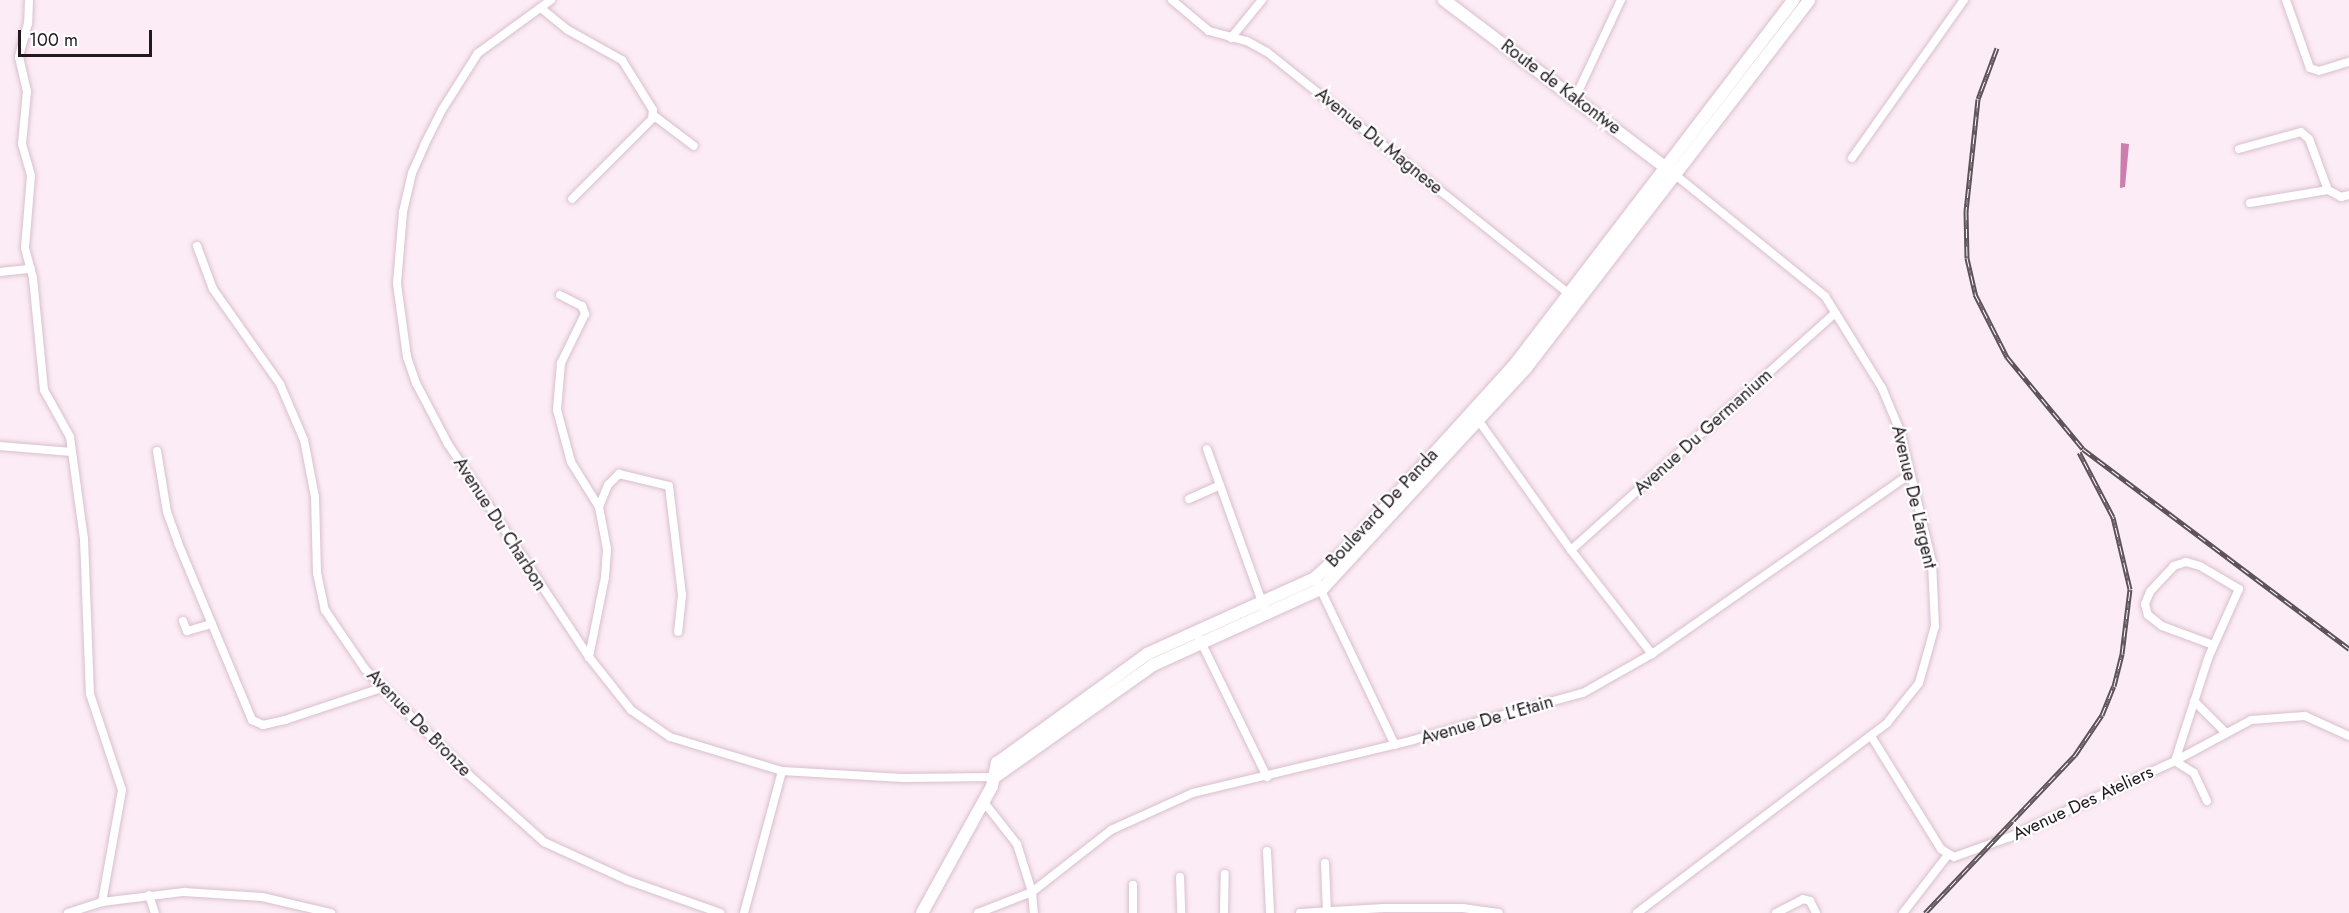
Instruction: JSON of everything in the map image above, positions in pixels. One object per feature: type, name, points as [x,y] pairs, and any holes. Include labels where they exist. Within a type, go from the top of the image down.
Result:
[{"type":"street","points":[[29,0],[28,23],[19,57],[27,91],[22,144],[31,176],[25,233],[42,379],[52,408],[67,427],[86,557],[90,694],[122,790],[102,902]]},
{"type":"street","name":"Avenue Du Charbon","points":[[551,0],[542,9],[478,54],[442,110],[412,173],[403,212],[397,284],[407,357],[429,410],[589,657],[631,710],[670,737],[782,771],[903,778],[995,777]]},
{"type":"street","name":"Avenue Du Magnese","points":[[1172,0],[1209,31],[1247,41],[1267,52],[1573,297]]},
{"type":"street","points":[[1231,38],[1262,0]]},
{"type":"street","name":"Route de Kakontwe","points":[[1444,0],[1576,96],[1672,172]]},
{"type":"street","points":[[1576,96],[1621,0]]},
{"type":"street","points":[[1672,172],[1794,0]]},
{"type":"street","points":[[1672,172],[1809,0]]},
{"type":"street","points":[[1852,158],[1964,0]]},
{"type":"street","points":[[2286,0],[2310,68],[2319,71],[2349,62]]},
{"type":"street","points":[[542,9],[568,30],[622,60],[653,115],[693,146]]},
{"type":"street","points":[[572,199],[653,115]]},
{"type":"street","points":[[2239,149],[2301,132],[2309,139],[2328,190]]},
{"type":"street","name":"Boulevard De Panda","points":[[995,777],[1154,665],[1201,642],[1267,616],[1319,583],[1352,544],[1475,416],[1672,172]]},
{"type":"street","name":"Avenue De L'argent","points":[[1637,913],[1871,736],[1913,693],[1925,669],[1934,638],[1932,562],[1894,414],[1882,388],[1835,313],[1814,285],[1672,172]]},
{"type":"street","points":[[2250,203],[2328,190],[2341,197],[2349,195]]},
{"type":"street","name":"Avenue De Bronze","points":[[197,246],[213,289],[280,384],[293,411],[312,468],[317,573],[325,610],[381,688],[544,842],[627,880],[720,913]]},
{"type":"street","points":[[0,272],[31,269]]},
{"type":"street","points":[[560,295],[579,304],[585,314],[561,363],[557,410],[571,462],[599,507],[607,549],[605,577],[589,657]]},
{"type":"street","name":"Avenue Du Germanium","points":[[1571,550],[1835,313]]},
{"type":"street","points":[[1475,416],[1571,550],[1652,654]]},
{"type":"street","points":[[0,446],[71,452]]},
{"type":"street","points":[[1207,449],[1218,486],[1263,600],[1267,616]]},
{"type":"street","points":[[157,451],[169,518],[248,715],[258,724],[285,720],[381,688]]},
{"type":"street","points":[[599,507],[608,485],[619,474],[669,486],[682,595],[678,632]]},
{"type":"street","name":"Avenue De L'Etain","points":[[978,913],[1032,892],[1111,830],[1151,809],[1193,793],[1395,745],[1582,693],[1652,654],[1910,474]]},
{"type":"street","points":[[1189,499],[1218,486]]},
{"type":"street","points":[[2207,801],[2194,773],[2175,761],[2213,645],[2239,589],[2200,566],[2186,562],[2174,566],[2151,592],[2145,604],[2148,615],[2162,626],[2213,645]]},
{"type":"street","points":[[1319,583],[1395,745]]},
{"type":"street","name":"Boulevard De Panda","points":[[922,913],[995,777],[997,763],[1080,700],[1147,654],[1263,600],[1319,583]]},
{"type":"street","points":[[183,621],[187,631],[212,624]]},
{"type":"street","points":[[1196,630],[1267,777]]},
{"type":"street","points":[[1080,700],[1088,710]]},
{"type":"street","points":[[2194,701],[2226,733]]},
{"type":"street","name":"Avenue Des Ateliers","points":[[1947,856],[1986,848],[2175,761],[2251,720],[2305,716],[2349,736]]},
{"type":"street","points":[[1037,733],[1045,743]]},
{"type":"street","points":[[1871,736],[1947,856],[1903,913]]},
{"type":"street","points":[[744,913],[782,771]]},
{"type":"street","points":[[983,801],[1017,844],[1032,892],[1034,913]]},
{"type":"street","points":[[1267,851],[1270,913]]},
{"type":"street","points":[[1325,863],[1326,912]]},
{"type":"street","points":[[1224,913],[1225,874]]},
{"type":"street","points":[[1180,877],[1181,913]]},
{"type":"street","points":[[1133,885],[1133,913]]},
{"type":"street","points":[[68,913],[102,902],[149,895],[206,892],[262,897],[331,913]]},
{"type":"street","points":[[149,895],[154,913]]},
{"type":"street","points":[[1776,913],[1803,899],[1810,901],[1816,913]]},
{"type":"street","points":[[1300,913],[1463,908],[1499,913]]},
{"type":"shaded area","points":[[2121,143],[2129,144],[2125,187],[2120,188]]},
{"type":"railway","points":[[1997,48],[1978,99],[1966,211],[1967,258],[1975,294],[2007,357],[2083,449],[2349,649]]},
{"type":"railway","points":[[1925,913],[2075,755],[2102,715],[2114,686],[2122,654],[2130,589],[2113,517],[2079,452]]}]
